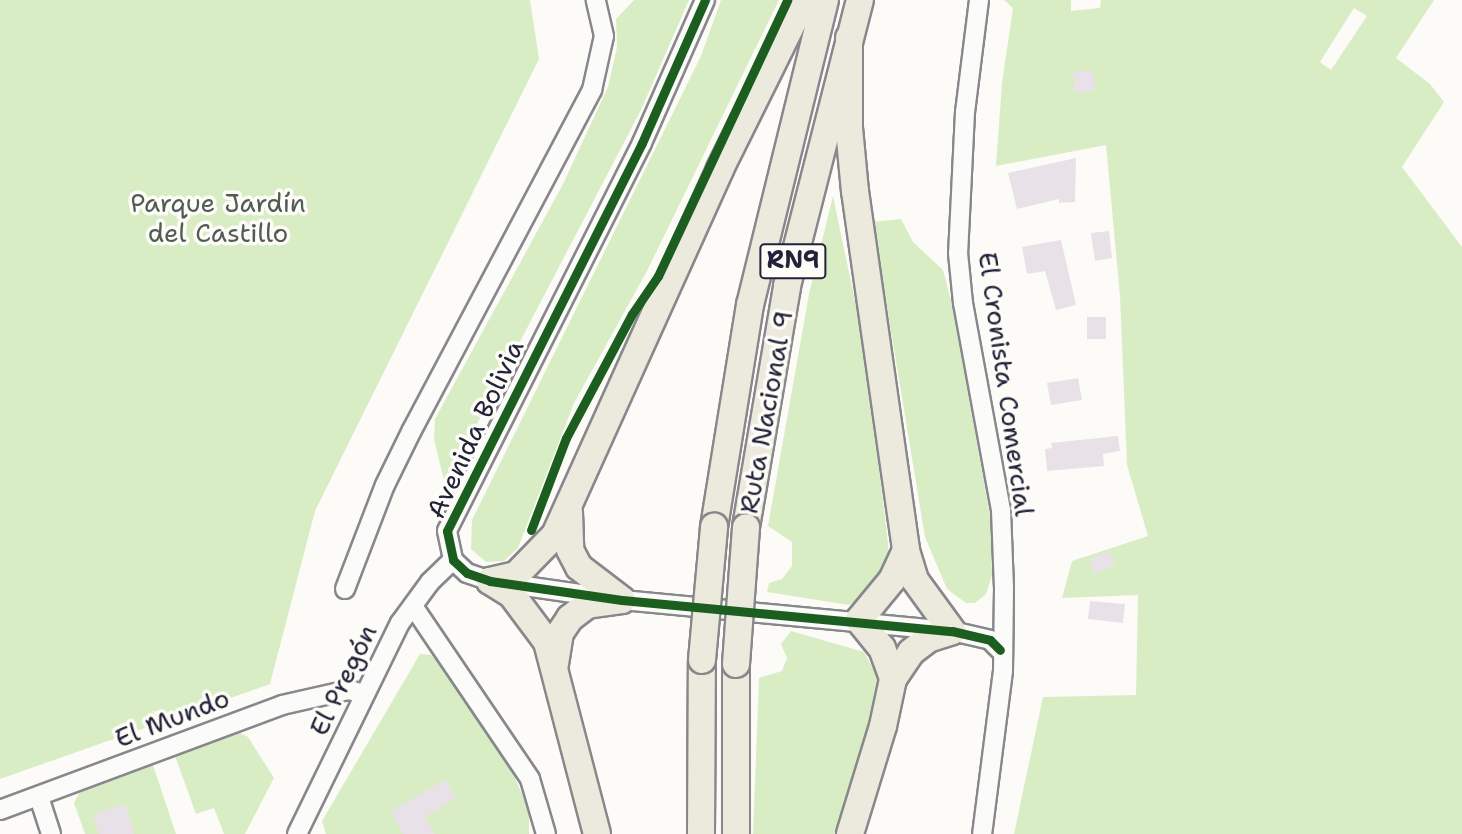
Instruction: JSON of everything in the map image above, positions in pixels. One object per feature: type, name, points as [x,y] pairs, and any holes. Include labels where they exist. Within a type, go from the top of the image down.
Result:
[{"type":"highway","points":[[489,581],[516,575],[542,553],[555,536],[720,169],[804,0]]},
{"type":"highway","name":"Ruta Nacional 9","points":[[701,834],[702,660],[714,527],[750,305],[825,0]]},
{"type":"highway","name":"Ruta Nacional 9","points":[[736,834],[736,664],[746,527],[787,286],[860,0]]},
{"type":"highway","points":[[849,38],[849,128],[855,191],[891,422],[906,550],[915,580],[952,631],[928,639],[911,652],[893,679],[883,726],[850,834]]},
{"type":"highway","points":[[570,499],[567,531],[579,567],[622,600]]},
{"type":"highway","points":[[893,679],[881,648],[859,620],[892,580],[906,550]]},
{"type":"highway","points":[[489,581],[530,615],[547,642],[597,834]]},
{"type":"highway","points":[[555,670],[560,633],[570,618],[587,605],[622,600]]},
{"type":"street","points":[[345,589],[385,485],[412,430],[592,90],[604,36],[596,0]]},
{"type":"street","name":"Avenida Bolivia","points":[[705,0],[689,44],[642,143],[447,531],[453,560],[467,573],[489,581],[622,600],[859,620],[952,631],[990,640],[1000,650]]},
{"type":"street","name":"El Cronista Comercial","points":[[979,0],[965,112],[958,253],[967,328],[1000,510],[1004,588],[1000,650],[1003,671],[982,834]]},
{"type":"street","name":"El Pregón","points":[[297,834],[365,694],[413,606],[453,560]]},
{"type":"street","points":[[413,606],[530,779],[546,834]]},
{"type":"street","name":"El Mundo","points":[[0,810],[282,705],[348,690],[365,694]]},
{"type":"street","points":[[39,797],[51,834]]},
{"type":"green space","name":"Parque Jardín del Castillo","points":[[0,0],[530,0],[539,59],[315,511],[270,684],[0,779]]},
{"type":"green space","points":[[634,0],[689,0],[641,110],[445,485],[434,439],[435,419],[563,184],[608,87],[617,47],[616,19]]},
{"type":"green space","points":[[721,0],[779,0],[647,271],[574,403],[518,548],[504,561],[486,562],[471,549],[472,520],[701,56]]},
{"type":"green space","points":[[1004,0],[1071,0],[1071,11],[1100,8],[1101,0],[1434,0],[1396,58],[1430,84],[1444,102],[1402,167],[1462,247],[1462,834],[1014,834],[1043,697],[1136,695],[1138,595],[1062,598],[1072,561],[1148,536],[1127,465],[1120,296],[1106,145],[996,166],[1002,83],[1013,8]],"holes":[[[1354,8],[1367,16],[1331,70],[1320,62]]]},
{"type":"green space","points":[[833,196],[864,344],[889,563],[862,597],[849,605],[767,592],[769,583],[782,579],[792,566],[792,542],[768,526],[809,294]]},
{"type":"green space","points":[[901,219],[913,242],[943,270],[953,309],[991,521],[992,575],[986,594],[975,603],[966,603],[947,589],[925,537],[873,222]]},
{"type":"green space","points":[[791,631],[864,652],[878,678],[860,771],[834,834],[753,834],[759,678],[782,671],[787,658],[781,644]]},
{"type":"green space","points":[[420,654],[431,655],[445,669],[506,758],[529,810],[529,834],[326,834],[322,821]]},
{"type":"green space","points":[[238,732],[248,737],[274,778],[245,834],[224,834],[214,808],[196,814],[175,756]]},
{"type":"green space","points":[[153,765],[176,834],[85,834],[74,803],[79,793]]},
{"type":"building","points":[[1093,70],[1095,91],[1075,92],[1073,72]]},
{"type":"building","points":[[1076,158],[1075,202],[1059,203],[1059,199],[1017,209],[1008,173]]},
{"type":"building","points":[[1109,231],[1112,258],[1095,261],[1091,233]]},
{"type":"building","points":[[1061,240],[1076,305],[1056,310],[1045,271],[1027,274],[1022,247]]},
{"type":"building","points":[[1087,317],[1106,317],[1106,339],[1087,339]]},
{"type":"building","points":[[1078,378],[1082,400],[1051,405],[1047,383]]},
{"type":"building","points":[[1118,436],[1120,451],[1103,454],[1104,466],[1047,471],[1045,449],[1052,448],[1051,443]]},
{"type":"building","points":[[1109,551],[1115,565],[1095,574],[1089,560]]},
{"type":"building","points":[[1090,601],[1125,604],[1123,623],[1088,619]]},
{"type":"building","points":[[445,780],[456,798],[425,817],[434,834],[403,834],[391,811]]},
{"type":"building","points":[[125,804],[134,834],[99,834],[93,814]]},
{"type":"cycle path","points":[[705,0],[642,143],[447,531],[453,560],[467,573],[490,581],[622,600],[952,631],[990,640],[1000,650]]},
{"type":"cycle path","points":[[531,530],[566,438],[632,314],[658,276],[787,0]]}]
